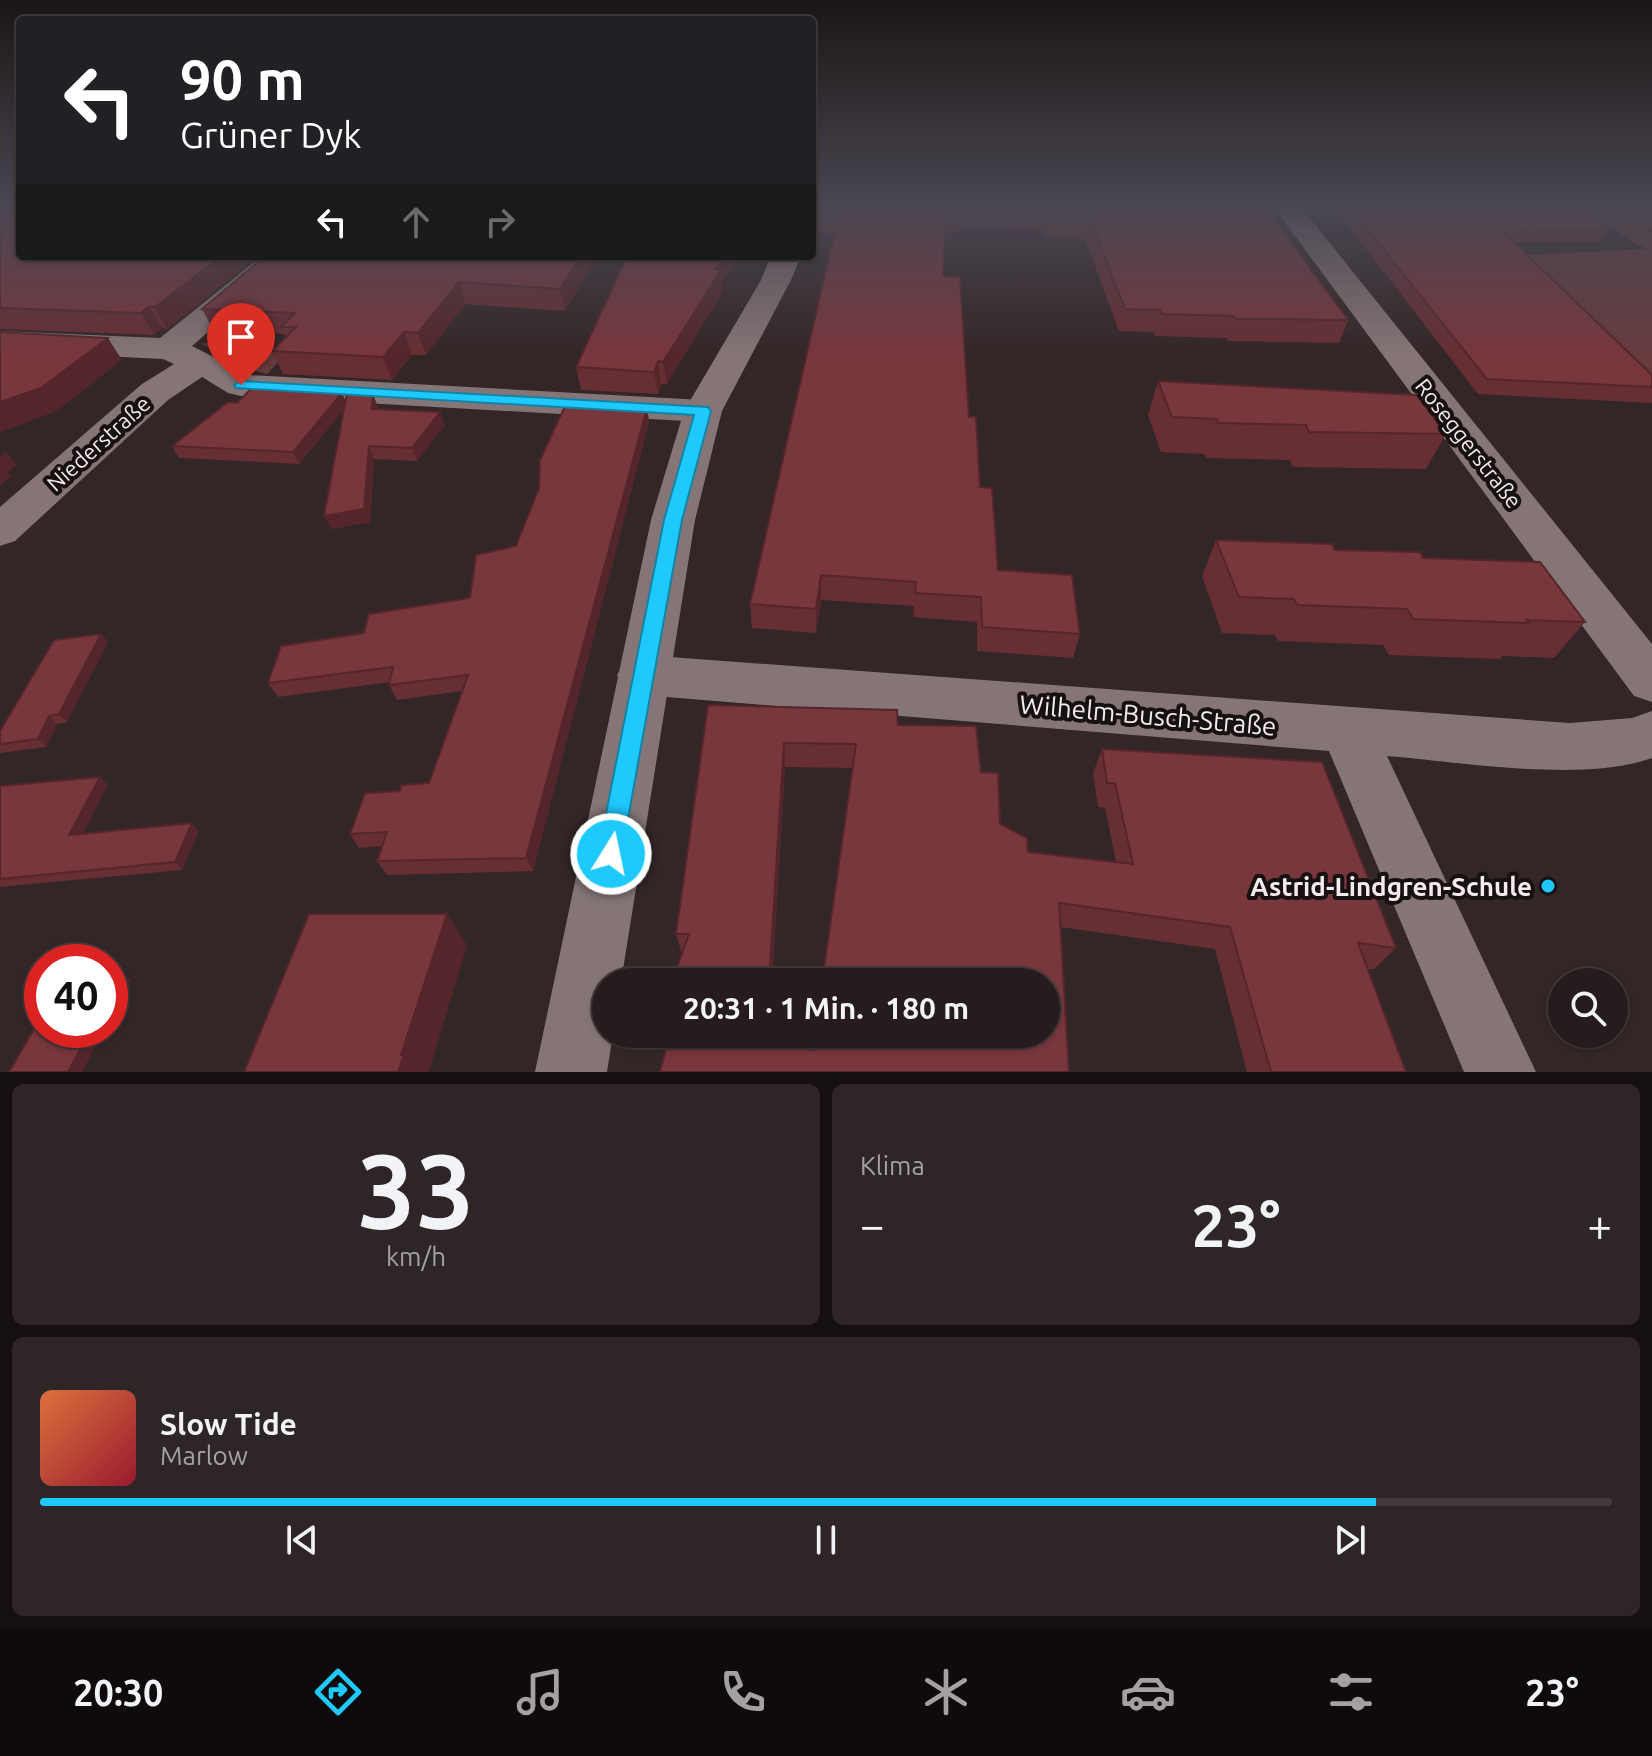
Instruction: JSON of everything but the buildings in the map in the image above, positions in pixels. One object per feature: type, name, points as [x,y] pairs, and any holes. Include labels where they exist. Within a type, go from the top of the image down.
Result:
[{"type":"street","name":"Roseggerstraße","points":[[1325,256],[1652,681]]},
{"type":"street","name":"Niederstraße","points":[[0,531],[155,392],[276,260]]},
{"type":"street","points":[[571,1072],[673,520],[703,411],[784,260]]},
{"type":"street","points":[[0,341],[185,356],[241,385],[703,411]]},
{"type":"street","name":"Wilhelm-Busch-Straße","points":[[643,675],[1570,747],[1635,741],[1652,734]]},
{"type":"street","points":[[1348,731],[1500,1072]]},
{"type":"shaded area","points":[[1506,256],[1652,256],[1652,401]]},
{"type":"shaded area","points":[[201,343],[293,347],[267,374],[238,366]]},
{"type":"place","name":"Astrid-Lindgren-Schule","points":[[1548,886]]},
{"type":"route","points":[[241,385],[703,411],[673,520],[611,854]]}]
